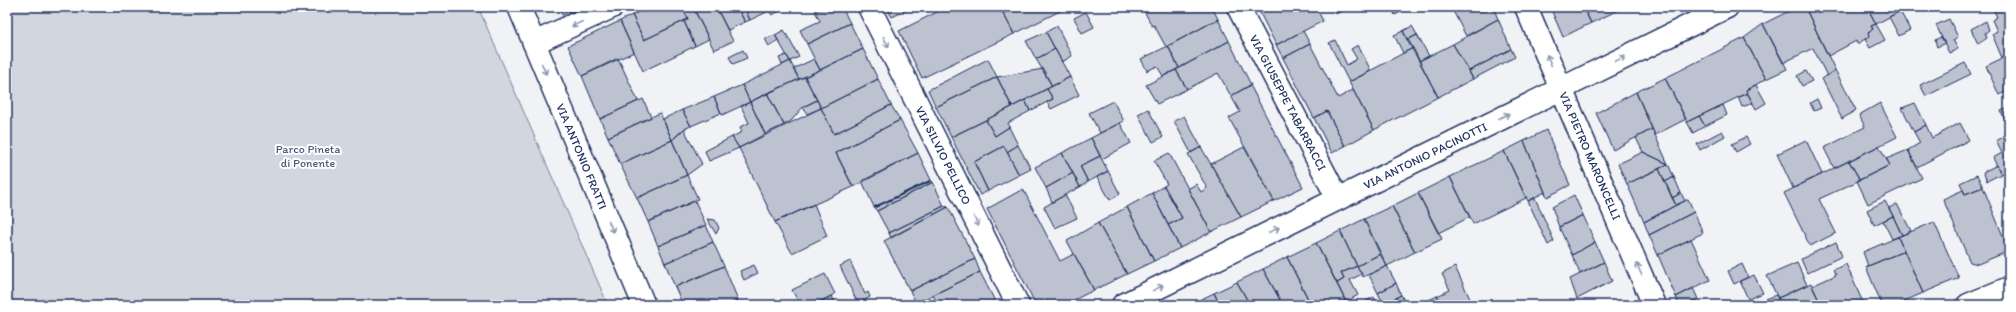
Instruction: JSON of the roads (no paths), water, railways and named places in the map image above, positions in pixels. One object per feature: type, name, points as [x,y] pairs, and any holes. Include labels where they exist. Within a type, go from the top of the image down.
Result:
[{"type":"street","name":"VIA ANTONIO FRATTI","points":[[519,7],[644,305]]},
{"type":"street","points":[[534,43],[612,7]]},
{"type":"street","name":"VIA SILVIO PELLICO","points":[[869,7],[1018,305]]},
{"type":"street","name":"VIA GIUSEPPE TABARRACCI","points":[[1238,7],[1338,199]]},
{"type":"street","name":"VIA PIETRO MARONCELLI","points":[[1526,7],[1654,305]]},
{"type":"street","name":"VIA ANTONIO PACINOTTI","points":[[1123,305],[1727,7]]},
{"type":"street","points":[[1968,305],[2009,288]]},
{"type":"park label","name":"Parco Pineta di Ponente","points":[[308,156]]}]
